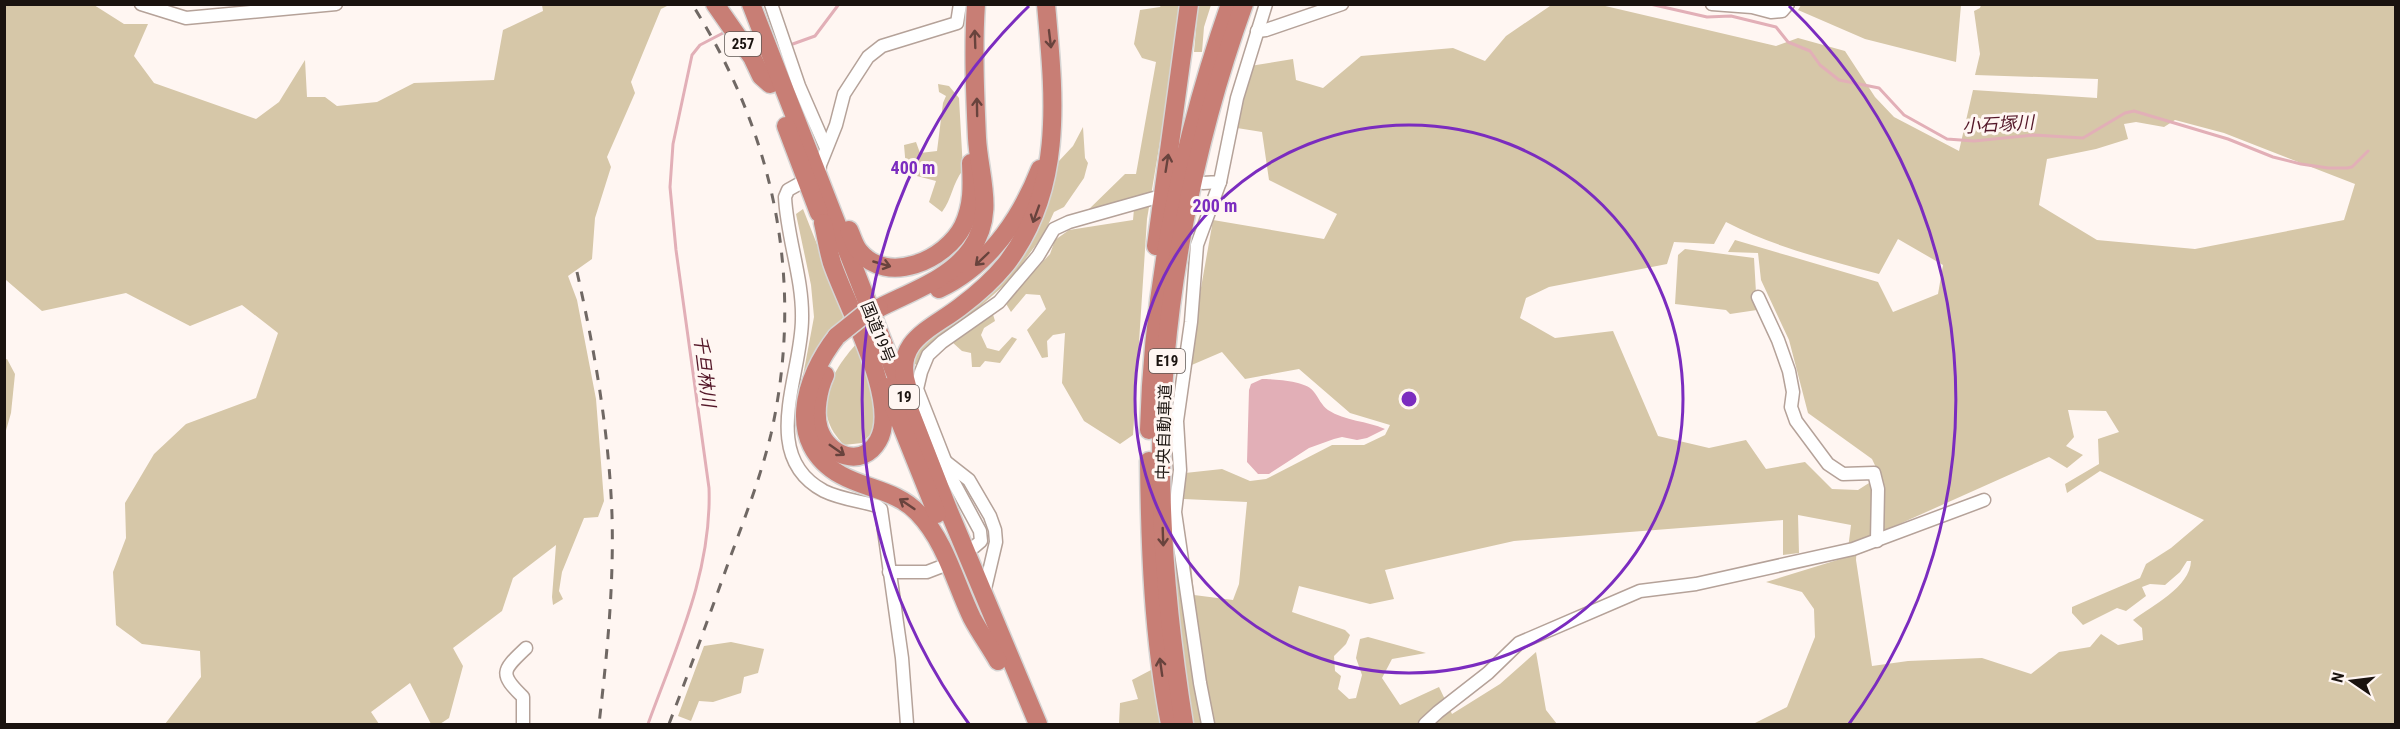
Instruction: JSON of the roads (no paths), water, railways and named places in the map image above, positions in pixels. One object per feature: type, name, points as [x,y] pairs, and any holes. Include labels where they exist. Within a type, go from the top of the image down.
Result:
[{"type":"highway","name":"257","points":[[715,4],[752,57],[761,76],[773,76]]},
{"type":"highway","name":"国道19号","points":[[738,4],[818,168],[823,222],[919,471],[1024,724]]},
{"type":"highway","name":"国道19号","points":[[751,4],[773,76],[804,138],[813,146],[839,233],[969,549],[983,596],[1038,724]]},
{"type":"highway","points":[[976,4],[977,141],[985,189],[983,221],[971,249],[943,275],[881,312],[823,354],[812,375],[804,420],[810,441],[822,461],[840,474],[894,495],[917,511],[928,525],[954,571],[972,618],[998,662]]},
{"type":"highway","points":[[969,549],[906,384],[903,369],[905,355],[916,338],[985,287],[1022,243],[1033,223],[1047,180],[1051,136],[1051,48],[1046,4]]},
{"type":"highway","points":[[1151,388],[1148,320],[1189,4]]},
{"type":"highway","name":"中央自動車道","points":[[1170,724],[1156,633],[1149,545],[1151,388],[1164,268],[1183,164],[1230,4]]},
{"type":"highway","name":"中央自動車道","points":[[1184,724],[1168,613],[1164,556],[1161,458],[1163,403],[1173,295],[1185,220],[1210,113],[1244,5]]},
{"type":"highway","points":[[881,312],[954,282],[968,273],[990,251],[1006,233],[1027,198],[1051,136]]},
{"type":"highway","points":[[818,168],[858,250],[874,263],[894,267],[915,265],[951,243],[962,227],[970,200],[971,163],[977,141]]},
{"type":"highway","points":[[823,222],[832,263],[878,381],[885,412],[884,428],[877,443],[861,456],[850,458],[830,447],[820,431],[817,416],[822,382],[841,340]]},
{"type":"street","points":[[141,4],[186,18],[336,4]]},
{"type":"street","points":[[761,4],[777,57],[773,76]]},
{"type":"street","points":[[771,4],[799,86],[818,168]]},
{"type":"street","points":[[907,724],[902,658],[881,509],[835,495],[817,486],[797,466],[788,441],[789,412],[802,335],[802,312],[785,197],[788,190],[818,168],[836,125],[844,94],[868,57],[882,46],[957,23],[960,4]]},
{"type":"street","points":[[1208,724],[1175,512],[1180,470],[1177,421],[1191,322],[1197,245],[1220,182],[1237,98],[1266,4]]},
{"type":"street","points":[[1257,31],[1342,4]]},
{"type":"street","points":[[1712,4],[1752,7],[1771,12],[1782,11],[1788,4]]},
{"type":"street","points":[[1203,183],[1220,182]]},
{"type":"street","points":[[969,549],[981,541],[980,531],[953,481],[917,389],[928,355],[999,302],[1038,256],[1054,229],[1069,222],[1154,198]]},
{"type":"street","points":[[1758,297],[1778,340],[1789,371],[1793,392],[1791,407],[1796,421],[1827,464],[1843,474],[1874,473],[1878,489],[1877,541]]},
{"type":"street","points":[[945,461],[969,480],[990,516],[995,530],[996,542],[983,596]]},
{"type":"street","points":[[1425,724],[1488,673],[1519,643],[1640,591],[1696,584],[1853,549],[1984,500]]},
{"type":"street","points":[[889,572],[927,572],[940,567]]},
{"type":"street","points":[[523,724],[523,697],[509,684],[505,675],[507,667],[526,648]]},
{"type":"waterway","name":"千旦林川","points":[[790,45],[815,36],[839,4]]},
{"type":"waterway","name":"小石塚川","points":[[1650,4],[1707,17],[1731,16],[1776,27],[1788,42],[1810,51],[1820,65],[1839,80],[1879,88],[1904,115],[1947,139],[1974,141],[2034,135],[2083,138],[2125,113],[2134,111],[2301,164],[2347,168],[2352,167],[2368,151]]},
{"type":"waterway","name":"千旦林川","points":[[648,724],[690,609],[705,549],[708,519],[709,488],[676,250],[670,187],[673,144],[692,55],[700,45],[725,32]]},
{"type":"railway","points":[[669,724],[747,512],[767,450],[781,377],[785,321],[783,266],[775,211],[762,158],[744,105],[721,54],[692,4]]},
{"type":"railway","points":[[577,272],[600,393],[608,454],[612,515],[611,594],[599,724]]}]
